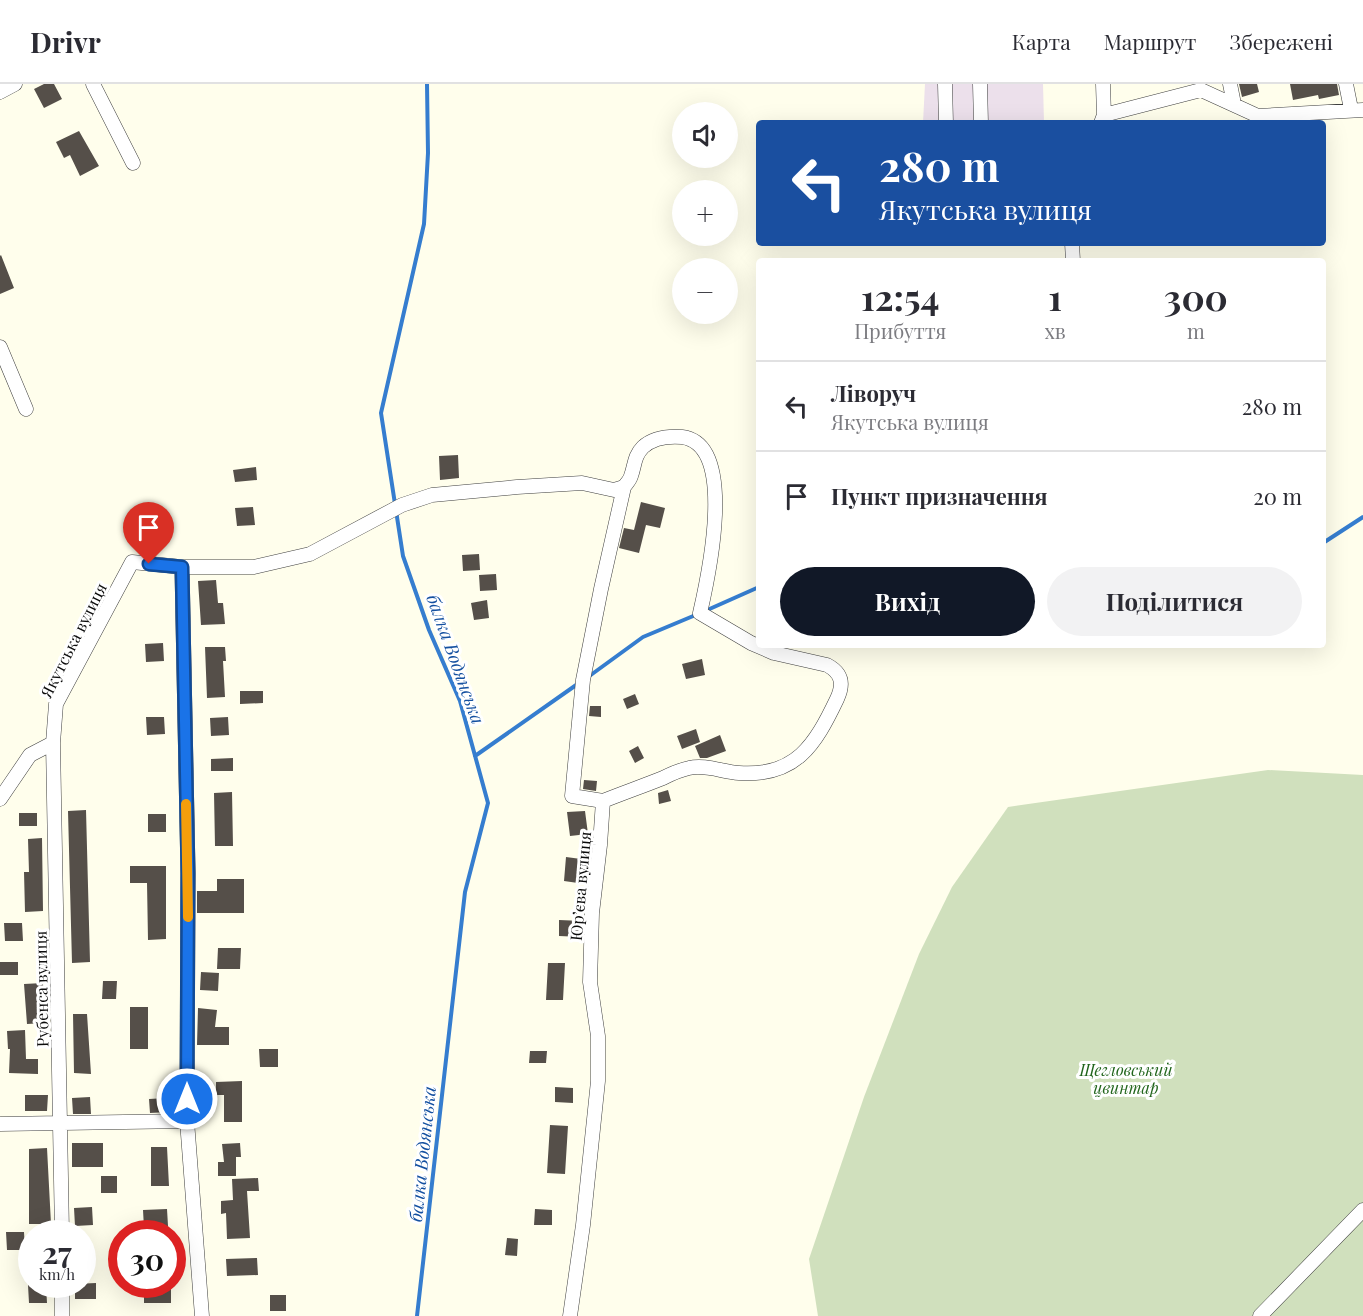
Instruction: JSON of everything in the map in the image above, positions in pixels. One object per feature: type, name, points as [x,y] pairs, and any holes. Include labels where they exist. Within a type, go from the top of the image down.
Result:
[{"type":"street","points":[[0,92],[15,84]]},
{"type":"street","points":[[93,84],[133,163]]},
{"type":"street","points":[[945,84],[946,120]]},
{"type":"street","points":[[980,84],[981,120]]},
{"type":"street","points":[[1103,84],[1102,119],[1201,90],[1258,116],[1357,109],[1346,84]]},
{"type":"street","points":[[1230,84],[1234,104]]},
{"type":"street","points":[[0,346],[26,409]]},
{"type":"street","points":[[756,645],[700,613],[710,570],[715,509],[715,491],[706,455],[698,444],[686,438],[669,436],[644,446],[634,459],[631,477],[624,487],[600,590],[583,680],[572,796],[603,801],[690,767],[720,768],[738,773],[767,771],[789,764],[811,746],[822,731],[839,696],[842,683],[835,669],[827,665],[774,653],[762,648]]},
{"type":"street","points":[[202,1316],[187,1121],[188,873],[182,567],[254,567],[310,554],[402,506],[432,495],[582,483],[614,490],[624,487]]},
{"type":"street","name":"Якутська вулиця","points":[[53,743],[56,704],[132,562],[182,567]]},
{"type":"street","points":[[0,799],[30,755],[53,743]]},
{"type":"street","name":"Рубенса вулиця","points":[[53,743],[62,1220]]},
{"type":"street","name":"Юр’єва вулиця","points":[[570,1316],[583,1225],[598,1081],[598,1036],[590,982],[592,913],[603,801]]},
{"type":"street","points":[[0,1124],[187,1121]]},
{"type":"street","points":[[1260,1316],[1363,1210]]},
{"type":"street","points":[[62,1298],[62,1316]]},
{"type":"shaded area","points":[[925,84],[1043,84],[1044,120],[923,120]]},
{"type":"green space","name":"Щегловський цвинтар","points":[[1268,770],[1363,775],[1363,1316],[818,1316],[809,1259],[864,1097],[919,954],[952,887],[1008,807]]},
{"type":"building","points":[[44,84],[54,84],[62,99],[44,108],[34,89]]},
{"type":"building","points":[[1239,84],[1257,84],[1259,92],[1242,97]]},
{"type":"building","points":[[1290,84],[1337,84],[1339,95],[1319,99],[1318,95],[1293,100]]},
{"type":"building","points":[[79,131],[99,166],[80,176],[70,155],[64,158],[56,142]]},
{"type":"building","points":[[0,256],[14,288],[0,294]]},
{"type":"building","points":[[458,455],[459,478],[440,480],[439,456]]},
{"type":"building","points":[[256,467],[257,480],[235,482],[233,470]]},
{"type":"building","points":[[641,502],[665,508],[660,528],[646,525],[639,553],[619,548],[624,528],[634,530]]},
{"type":"building","points":[[253,507],[255,525],[237,526],[235,508]]},
{"type":"building","points":[[479,554],[480,570],[463,571],[462,555]]},
{"type":"building","points":[[496,574],[497,590],[480,591],[479,575]]},
{"type":"building","points":[[216,580],[218,603],[223,603],[225,624],[201,625],[198,581]]},
{"type":"building","points":[[487,600],[489,618],[474,620],[471,603]]},
{"type":"building","points":[[163,643],[164,661],[146,662],[145,644]]},
{"type":"building","points":[[205,647],[225,647],[226,661],[223,661],[225,697],[207,698]]},
{"type":"building","points":[[702,659],[705,675],[686,679],[682,664]]},
{"type":"building","points":[[240,691],[263,691],[263,703],[240,704]]},
{"type":"building","points":[[635,694],[639,704],[627,709],[623,699]]},
{"type":"building","points":[[590,706],[601,706],[601,717],[589,716]]},
{"type":"building","points":[[146,717],[164,717],[165,734],[147,735]]},
{"type":"building","points":[[228,717],[229,735],[211,736],[210,718]]},
{"type":"building","points":[[696,729],[700,742],[682,749],[677,736]]},
{"type":"building","points":[[720,735],[726,751],[707,758],[700,758],[695,746]]},
{"type":"building","points":[[638,746],[644,758],[635,763],[629,751]]},
{"type":"building","points":[[233,758],[233,771],[211,771],[211,759]]},
{"type":"building","points":[[584,780],[597,781],[596,791],[583,789]]},
{"type":"building","points":[[668,790],[671,801],[659,804],[658,793]]},
{"type":"building","points":[[232,792],[233,846],[215,846],[214,793]]},
{"type":"building","points":[[86,810],[90,962],[72,963],[68,811]]},
{"type":"building","points":[[585,811],[588,834],[570,836],[567,812]]},
{"type":"building","points":[[19,813],[37,813],[37,826],[19,826]]},
{"type":"building","points":[[148,814],[166,814],[166,832],[148,832]]},
{"type":"building","points":[[42,838],[43,911],[25,912],[24,872],[29,872],[28,839]]},
{"type":"building","points":[[566,857],[581,859],[578,883],[564,881]]},
{"type":"building","points":[[130,866],[166,866],[166,939],[148,940],[147,883],[130,883]]},
{"type":"building","points":[[217,879],[244,879],[244,913],[197,913],[197,891],[217,891]]},
{"type":"building","points":[[559,920],[583,921],[582,937],[559,936]]},
{"type":"building","points":[[4,923],[22,923],[23,941],[5,941]]},
{"type":"building","points":[[218,948],[241,948],[240,969],[217,969]]},
{"type":"building","points":[[0,962],[18,962],[18,975],[0,975]]},
{"type":"building","points":[[548,963],[565,963],[563,1000],[546,1000]]},
{"type":"building","points":[[201,972],[219,973],[218,991],[200,990]]},
{"type":"building","points":[[103,981],[117,981],[116,999],[102,999]]},
{"type":"building","points":[[43,983],[45,1023],[27,1024],[24,984]]},
{"type":"building","points":[[130,1007],[148,1007],[148,1049],[130,1049]]},
{"type":"building","points":[[198,1008],[217,1010],[215,1027],[229,1027],[229,1045],[197,1045]]},
{"type":"building","points":[[73,1014],[87,1014],[91,1074],[74,1073]]},
{"type":"building","points":[[25,1030],[26,1059],[38,1059],[38,1074],[9,1073],[10,1049],[8,1049],[7,1031]]},
{"type":"building","points":[[259,1049],[278,1049],[278,1067],[260,1067]]},
{"type":"building","points":[[530,1051],[547,1051],[546,1063],[529,1063]]},
{"type":"building","points":[[242,1081],[242,1122],[224,1122],[224,1095],[216,1095],[216,1082]]},
{"type":"building","points":[[555,1087],[573,1088],[573,1103],[555,1102]]},
{"type":"building","points":[[25,1095],[48,1095],[47,1111],[25,1111]]},
{"type":"building","points":[[90,1097],[91,1114],[73,1114],[72,1098]]},
{"type":"building","points":[[167,1098],[168,1112],[150,1113],[149,1099]]},
{"type":"building","points":[[550,1125],[568,1126],[565,1174],[547,1173]]},
{"type":"building","points":[[72,1143],[103,1143],[103,1167],[72,1167]]},
{"type":"building","points":[[240,1143],[241,1157],[236,1157],[236,1176],[218,1176],[218,1162],[224,1162],[222,1144]]},
{"type":"building","points":[[151,1147],[167,1147],[169,1186],[151,1186]]},
{"type":"building","points":[[47,1148],[51,1220],[29,1220],[29,1149]]},
{"type":"building","points":[[101,1176],[117,1176],[117,1193],[101,1193]]},
{"type":"building","points":[[258,1178],[259,1191],[247,1191],[250,1238],[227,1239],[226,1213],[221,1214],[221,1201],[233,1200],[232,1179]]},
{"type":"building","points":[[92,1207],[93,1220],[75,1220],[74,1208]]},
{"type":"building","points":[[167,1209],[168,1220],[144,1220],[143,1210]]},
{"type":"building","points":[[535,1209],[552,1210],[552,1225],[534,1225]]},
{"type":"building","points":[[6,1232],[18,1232],[18,1250],[7,1250]]},
{"type":"building","points":[[507,1238],[518,1239],[517,1256],[505,1255]]},
{"type":"building","points":[[257,1258],[258,1275],[227,1276],[226,1259]]},
{"type":"building","points":[[270,1295],[286,1295],[286,1311],[270,1311]]},
{"type":"building","points":[[29,1298],[47,1298],[47,1303],[29,1303]]},
{"type":"building","points":[[144,1298],[171,1298],[171,1303],[144,1303]]},
{"type":"waterway","name":"балка Водянська","points":[[417,1316],[465,892],[488,803],[460,701],[429,630],[403,556],[381,413],[424,224],[428,153],[427,84]]},
{"type":"waterway","points":[[1326,541],[1363,517]]},
{"type":"waterway","points":[[705,611],[756,588]]},
{"type":"waterway","points":[[588,677],[643,637],[698,614]]},
{"type":"waterway","points":[[475,756],[579,683]]},
{"type":"slow traffic","points":[[186,804],[188,917]]},
{"type":"route","points":[[149,564],[182,567],[188,873],[187,1099]]}]
